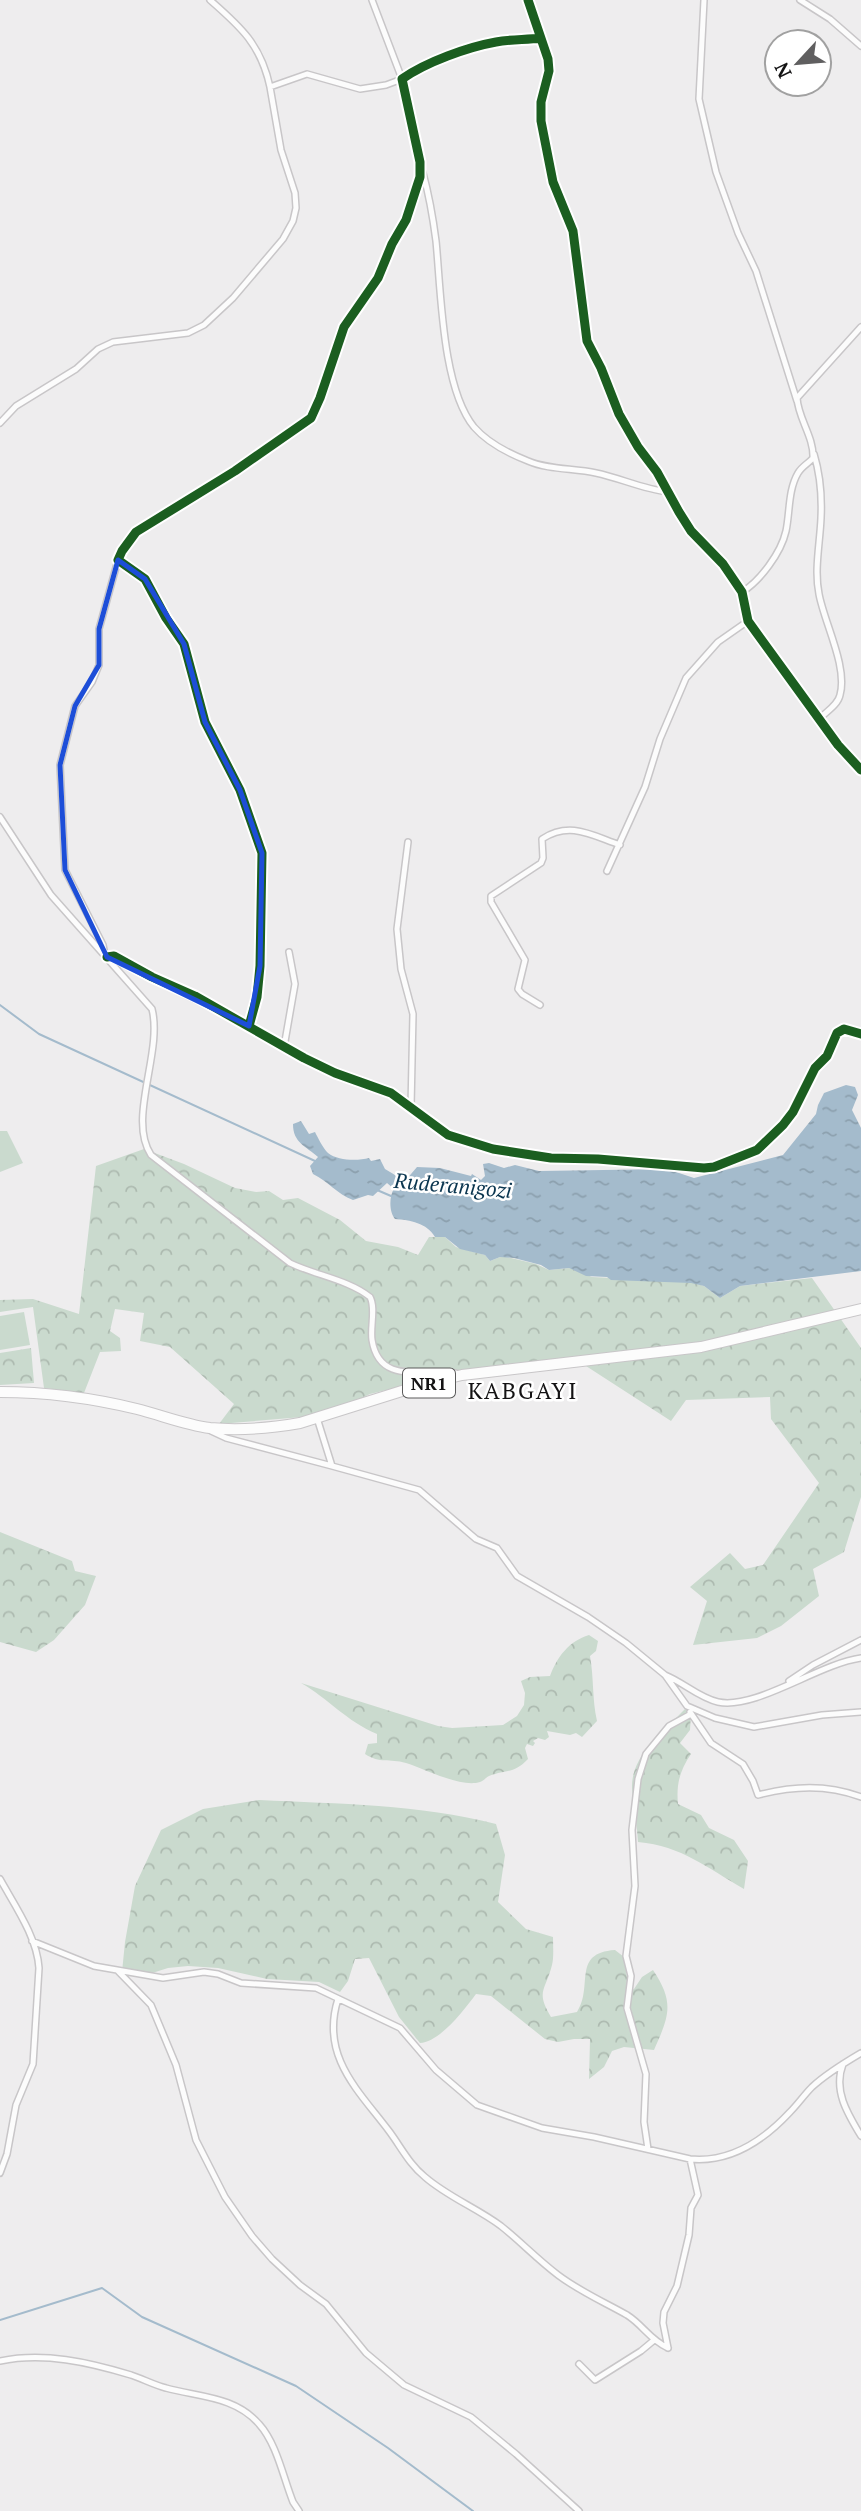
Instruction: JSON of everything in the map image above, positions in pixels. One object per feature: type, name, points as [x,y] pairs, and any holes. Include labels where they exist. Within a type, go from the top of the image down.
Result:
[{"type":"highway","name":"NR1","points":[[0,1392],[80,1396],[206,1428],[229,1430],[280,1426],[317,1418],[462,1375],[701,1348],[861,1309]]},
{"type":"street","points":[[0,423],[16,406],[76,369],[93,353],[109,344],[199,328],[233,298],[283,239],[293,221],[296,200],[281,150],[265,66],[246,32],[210,0]]},
{"type":"street","points":[[372,0],[402,79],[433,216],[452,374],[455,387],[473,425],[491,441],[537,464],[594,472],[655,491],[668,492]]},
{"type":"street","points":[[528,0],[546,48],[549,71],[541,102],[541,121],[553,181],[573,231],[587,341],[619,414],[691,531],[723,564],[742,592],[748,621],[838,745],[861,770]]},
{"type":"street","points":[[704,0],[699,99],[701,115],[716,172],[738,233],[756,271],[819,470],[822,517],[818,592],[833,640],[841,680],[840,695],[836,703],[819,719]]},
{"type":"street","points":[[800,0],[830,19],[861,46]]},
{"type":"street","points":[[270,87],[307,74],[360,89],[386,85],[435,62],[481,46],[541,38]]},
{"type":"street","points":[[106,956],[65,870],[60,765],[75,706],[92,682],[99,666],[99,629],[118,560],[136,532],[235,471],[311,418],[341,332],[358,304],[379,278],[392,244],[406,220],[422,170]]},
{"type":"street","points":[[797,401],[801,392],[861,327]]},
{"type":"street","points":[[742,592],[755,582],[782,542],[793,485],[798,473],[811,461],[814,454]]},
{"type":"street","points":[[118,560],[145,579],[184,644],[205,723],[240,790],[262,853],[259,983],[249,1026]]},
{"type":"street","points":[[607,871],[645,787],[670,713],[686,678],[718,642],[748,621]]},
{"type":"street","points":[[0,817],[51,895],[152,1009],[154,1034],[142,1123],[151,1155],[290,1263],[313,1274],[341,1282],[370,1297],[373,1306],[373,1342],[378,1359],[382,1363],[409,1372],[451,1372],[462,1375]]},
{"type":"street","points":[[540,1005],[518,989],[525,960],[491,902],[491,896],[541,863],[544,858],[541,839],[559,830],[572,829],[620,845]]},
{"type":"street","points":[[408,842],[397,929],[403,978],[413,1014],[411,1107]]},
{"type":"street","points":[[284,1047],[295,984],[289,953]]},
{"type":"street","points":[[106,956],[114,956],[195,996],[335,1073],[391,1093],[448,1135],[493,1149],[551,1157],[696,1168],[714,1167],[757,1150],[793,1112],[815,1068],[827,1056],[837,1033],[844,1029],[861,1034]]},
{"type":"street","points":[[317,1418],[332,1465]]},
{"type":"street","points":[[206,1428],[226,1438],[419,1490],[476,1539],[497,1548],[517,1576],[607,1629],[665,1675],[711,1743],[743,1764],[754,1781],[758,1796],[786,1788],[803,1787],[844,1791],[861,1797]]},
{"type":"street","points":[[784,1686],[807,1668],[861,1640]]},
{"type":"street","points":[[665,1675],[709,1700],[731,1704],[784,1686],[830,1665],[861,1658]]},
{"type":"street","points":[[688,1706],[715,1718],[754,1727],[822,1715],[861,1712]]},
{"type":"street","points":[[649,2149],[644,2122],[646,2074],[627,2008],[631,1976],[626,1956],[635,1886],[632,1830],[638,1779],[646,1754],[669,1726],[691,1714]]},
{"type":"street","points":[[0,1879],[32,1941],[39,1968],[33,2064],[16,2105],[9,2148],[0,2173]]},
{"type":"street","points":[[32,1941],[58,1949],[94,1966],[163,1978],[204,1972],[241,1983],[316,1988],[400,2028],[436,2070],[477,2105],[528,2124],[690,2159],[718,2159],[743,2149],[773,2129],[814,2085],[861,2053]]},
{"type":"street","points":[[117,1970],[151,2005],[176,2066],[196,2140],[225,2197],[262,2248],[292,2278],[337,2315],[359,2346],[374,2361],[412,2390],[471,2417],[579,2511]]},
{"type":"street","points":[[338,2000],[333,2015],[332,2032],[337,2054],[352,2084],[412,2165],[436,2186],[501,2227],[562,2278],[627,2316],[653,2341],[668,2348],[663,2323],[664,2312],[677,2286],[689,2235],[691,2208],[698,2195],[690,2159]]},
{"type":"street","points":[[843,2064],[839,2076],[840,2093],[861,2136]]},
{"type":"street","points":[[579,2364],[595,2380],[653,2341]]},
{"type":"street","points":[[0,2361],[34,2358],[74,2361],[132,2376],[170,2390],[194,2393],[232,2405],[252,2417],[266,2433],[299,2511]]},
{"type":"highlighted area","points":[[118,560],[145,579],[184,644],[205,722],[240,790],[262,853],[260,966],[249,1026],[107,957],[65,870],[60,765],[75,706],[99,665],[99,629]]},
{"type":"green space","points":[[0,1131],[7,1131],[23,1163],[0,1172]]},
{"type":"green space","points":[[144,1149],[235,1188],[256,1192],[269,1191],[283,1200],[298,1198],[340,1220],[366,1241],[398,1247],[418,1255],[429,1237],[445,1237],[456,1247],[485,1255],[490,1261],[507,1257],[549,1270],[569,1268],[592,1277],[691,1282],[704,1286],[720,1298],[740,1286],[812,1278],[861,1348],[861,1497],[844,1552],[813,1569],[819,1596],[781,1626],[757,1638],[693,1645],[707,1601],[690,1587],[730,1553],[745,1569],[763,1565],[819,1483],[771,1419],[770,1397],[686,1400],[671,1421],[586,1366],[464,1371],[370,1394],[327,1415],[219,1424],[234,1404],[170,1347],[140,1341],[144,1313],[115,1309],[110,1331],[120,1338],[121,1351],[100,1352],[84,1393],[44,1388],[33,1307],[0,1312],[0,1300],[33,1299],[79,1314],[96,1166]]},
{"type":"green space","points":[[24,1312],[30,1345],[0,1350],[0,1316]]},
{"type":"green space","points":[[31,1348],[34,1383],[0,1385],[0,1353]]},
{"type":"green space","points":[[0,1532],[72,1561],[75,1571],[96,1576],[85,1605],[54,1640],[36,1652],[0,1642]]},
{"type":"green space","points":[[589,1635],[598,1641],[596,1651],[590,1656],[597,1721],[582,1737],[576,1733],[570,1735],[547,1731],[549,1737],[545,1740],[538,1738],[533,1741],[533,1746],[527,1744],[525,1748],[528,1759],[523,1764],[480,1782],[453,1780],[406,1763],[370,1757],[365,1754],[368,1744],[377,1743],[377,1734],[356,1723],[301,1683],[438,1726],[452,1728],[503,1725],[517,1716],[524,1705],[525,1693],[521,1681],[530,1677],[550,1676],[565,1651],[575,1641]]},
{"type":"green space","points":[[685,1709],[691,1715],[690,1730],[680,1743],[691,1754],[680,1778],[678,1804],[701,1815],[709,1828],[734,1840],[748,1861],[744,1889],[681,1853],[638,1842],[633,1776],[650,1744]]},
{"type":"green space","points":[[259,1800],[438,1812],[496,1824],[505,1855],[498,1902],[526,1929],[553,1937],[553,1962],[543,1991],[546,2008],[551,2017],[577,2012],[582,2002],[588,1964],[601,1952],[615,1950],[624,1957],[629,1991],[653,1970],[665,1992],[666,2018],[654,2050],[624,2047],[612,2051],[604,2067],[589,2079],[590,2039],[558,2042],[545,2039],[491,1996],[476,1994],[443,2031],[420,2043],[399,2017],[369,1958],[355,1959],[348,1981],[340,1992],[319,1982],[267,1979],[218,1968],[188,1966],[168,1968],[146,1975],[122,1972],[135,1886],[161,1830],[203,1809]]},
{"type":"water","points":[[846,1085],[855,1087],[858,1095],[852,1110],[861,1128],[861,1271],[740,1286],[720,1298],[704,1286],[691,1283],[611,1280],[607,1277],[586,1276],[569,1268],[549,1270],[541,1265],[514,1258],[500,1257],[490,1261],[485,1255],[460,1249],[445,1237],[435,1237],[423,1225],[395,1219],[390,1204],[394,1189],[387,1183],[373,1196],[353,1200],[313,1174],[310,1166],[318,1157],[298,1140],[293,1124],[301,1121],[309,1134],[315,1132],[332,1156],[348,1160],[380,1159],[385,1169],[405,1181],[417,1167],[440,1168],[471,1176],[472,1174],[481,1180],[485,1176],[483,1164],[489,1163],[504,1168],[515,1165],[539,1171],[667,1169],[694,1178],[783,1155],[816,1114],[824,1093]]},
{"type":"waterway","name":"Ruderanigozi","points":[[0,1005],[39,1034],[315,1161]]},
{"type":"waterway","name":"Ruderanigozi","points":[[377,1190],[391,1196]]},
{"type":"waterway","points":[[0,2320],[102,2288],[142,2317],[296,2386],[388,2448],[473,2511]]},
{"type":"cycle path","points":[[528,0],[548,59],[549,71],[541,102],[541,121],[553,182],[573,231],[587,341],[619,414],[638,447],[657,472],[691,531],[723,564],[742,592],[748,621],[838,745],[861,770]]},
{"type":"cycle path","points":[[249,1026],[257,997],[260,966],[262,853],[240,790],[205,722],[184,644],[145,579],[118,560],[136,532],[235,471],[311,418],[344,327],[378,278],[392,244],[406,220],[420,177],[420,162],[402,79],[435,61],[473,48],[502,41],[541,38]]},
{"type":"cycle path","points":[[107,957],[114,956],[195,996],[335,1073],[391,1093],[448,1135],[493,1149],[551,1158],[704,1168],[714,1167],[757,1150],[793,1112],[815,1068],[827,1056],[837,1033],[844,1029],[861,1034]]},
{"type":"district","name":"KABGAYI","points":[[523,1390]]}]
